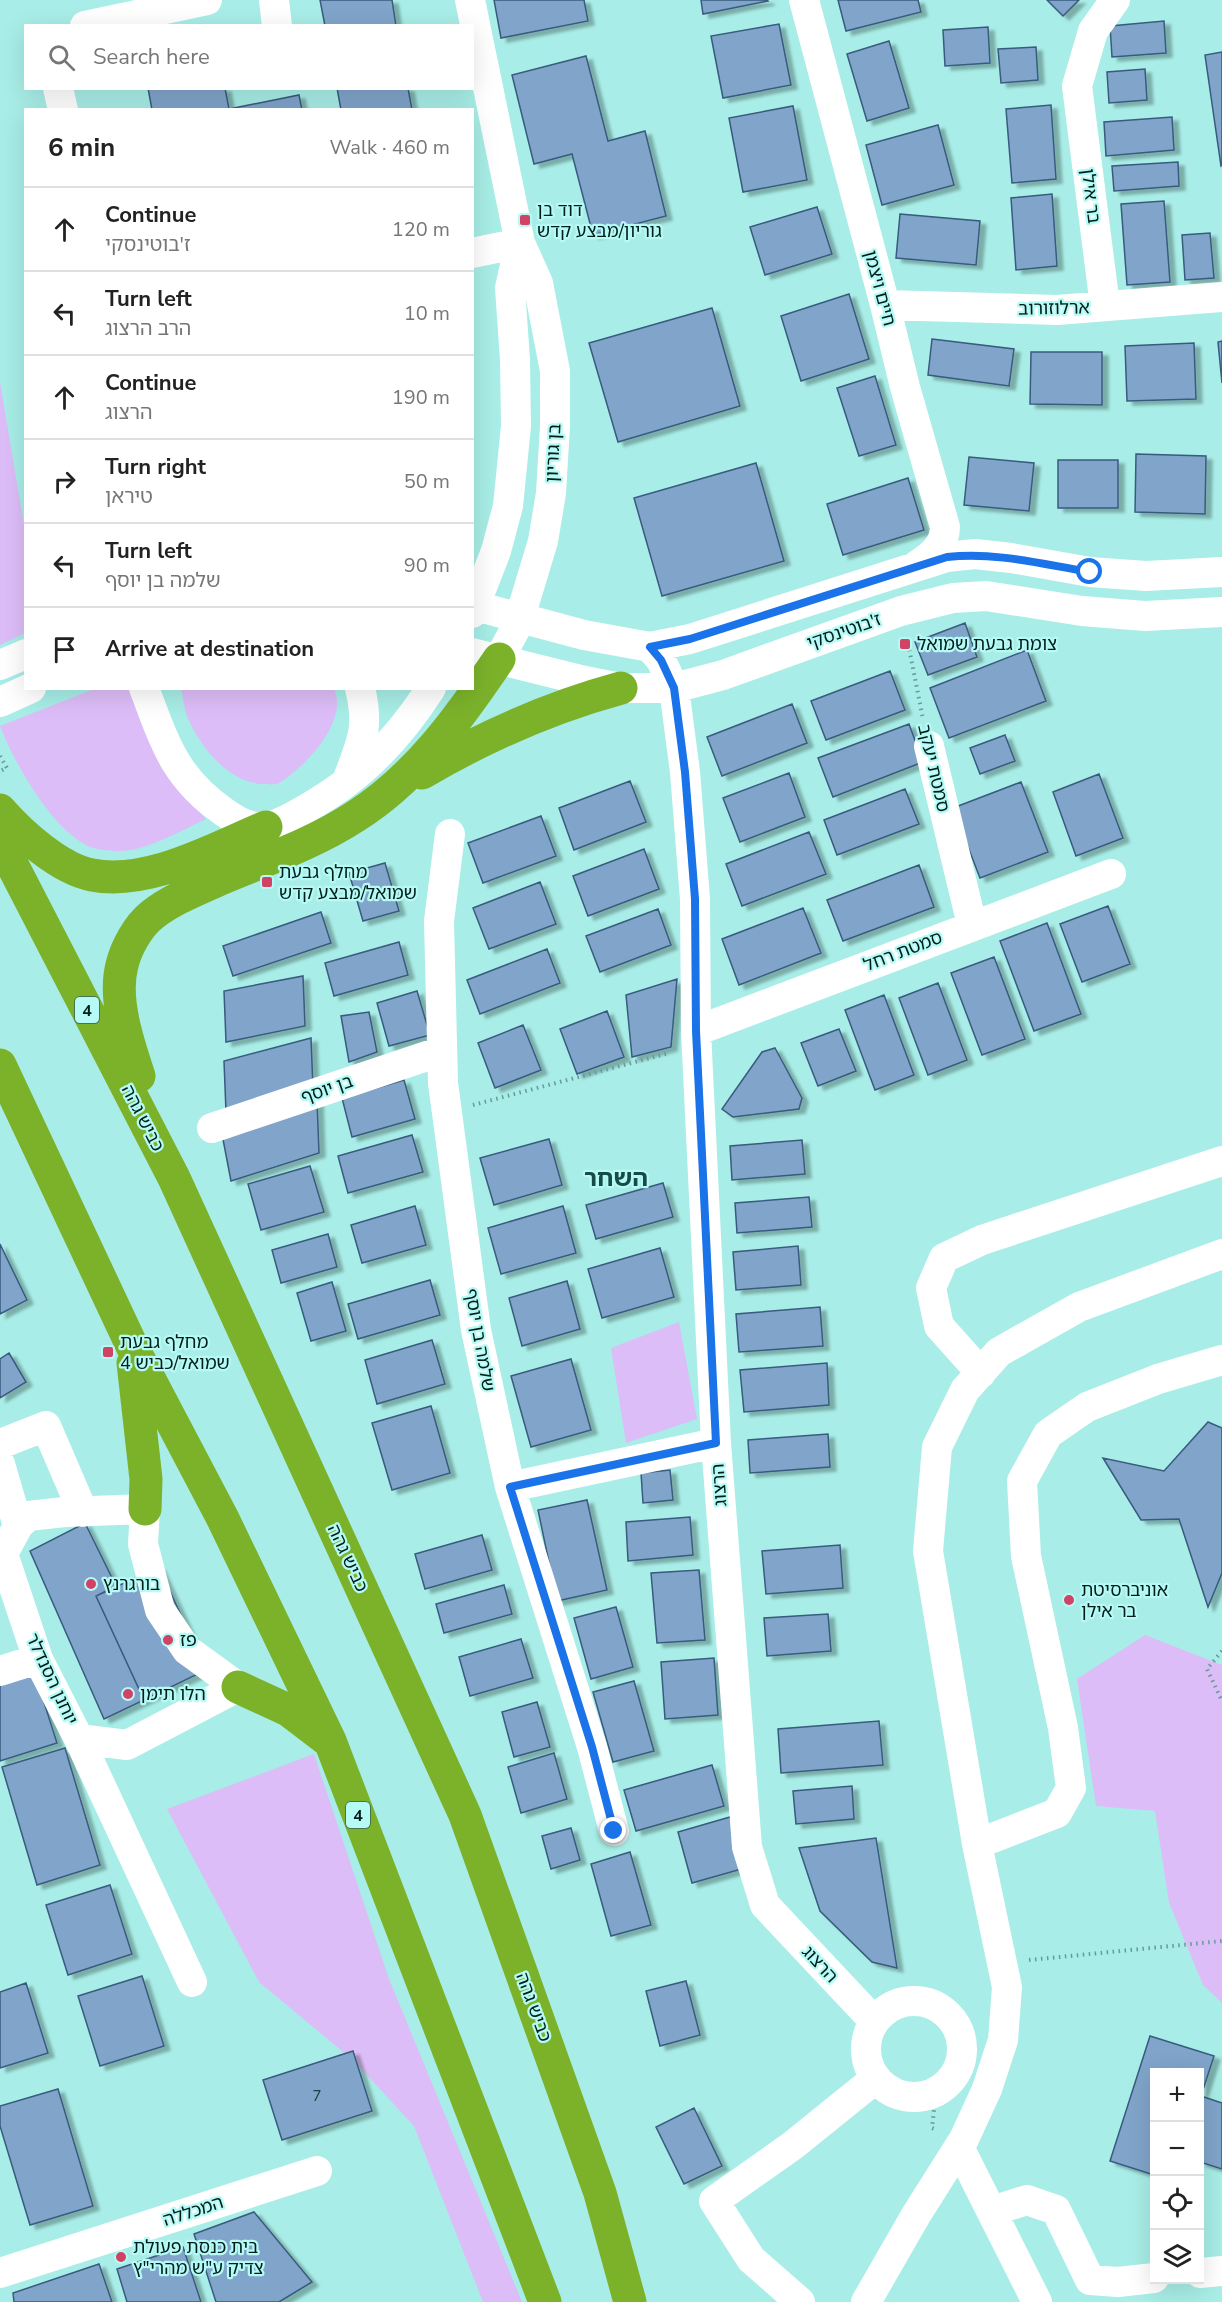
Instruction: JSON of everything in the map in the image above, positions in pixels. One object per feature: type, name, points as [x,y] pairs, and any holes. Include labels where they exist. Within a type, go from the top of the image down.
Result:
[{"type":"highway","points":[[474,687],[486,656]]},
{"type":"highway","points":[[374,802],[472,744],[578,700],[621,688]]},
{"type":"highway","points":[[174,1178],[125,1034],[120,995],[121,966],[131,942],[150,916],[175,899],[313,839],[355,816],[374,802],[397,785],[435,746],[466,707],[473,690]]},
{"type":"highway","points":[[0,810],[38,847],[64,863],[92,875],[122,876],[155,872],[266,827]]},
{"type":"highway","name":"כביש גהה","points":[[0,841],[174,1178],[465,1815],[600,2193],[630,2302]]},
{"type":"highway","name":"4","points":[[0,1065],[132,1346],[223,1519],[330,1741],[545,2302]]},
{"type":"highway","points":[[0,1112],[30,1150],[71,1216]]},
{"type":"highway","points":[[132,1346],[146,1479],[145,1509]]},
{"type":"highway","points":[[238,1687],[288,1710],[330,1741]]},
{"type":"street","points":[[94,24],[207,0]]},
{"type":"street","points":[[274,0],[277,24]]},
{"type":"street","name":"בן גוריון","points":[[470,0],[520,243],[538,283],[555,371],[555,426],[551,493],[543,542],[534,578],[520,617],[486,656]]},
{"type":"street","name":"חיים ויצמן","points":[[804,0],[905,387],[945,527],[942,543],[916,566]]},
{"type":"street","name":"בר אילן","points":[[1106,306],[1077,86],[1093,31],[1115,0]]},
{"type":"street","points":[[58,90],[63,108]]},
{"type":"street","points":[[474,253],[520,243]]},
{"type":"street","name":"בן גוריון","points":[[474,608],[496,550],[508,506],[516,426],[515,360],[510,288],[520,243]]},
{"type":"street","name":"ארלוזורוב","points":[[885,305],[1057,310],[1222,297]]},
{"type":"street","points":[[474,553],[496,530],[508,506]]},
{"type":"street","points":[[474,608],[520,617],[584,635],[650,647],[690,639],[947,557],[975,554],[1090,572],[1146,576],[1222,572]]},
{"type":"street","points":[[534,578],[553,606],[584,635]]},
{"type":"street","name":"ז'בוטינסקי","points":[[486,656],[621,688],[674,688],[723,675],[901,611],[953,598],[986,596],[1047,607],[1145,616],[1222,612]]},
{"type":"street","name":"הרצוג","points":[[650,647],[661,660],[674,688],[685,772],[695,899],[696,1038],[716,1443],[747,1847],[765,1905],[873,2021]]},
{"type":"street","points":[[0,665],[24,655]]},
{"type":"street","points":[[0,702],[27,690]]},
{"type":"street","points":[[145,690],[175,764],[190,785],[231,818],[246,825],[266,827],[305,810],[345,784],[388,748],[430,690]]},
{"type":"street","points":[[345,784],[365,732],[365,708],[360,690]]},
{"type":"street","name":"סמטת יעקב","points":[[928,746],[972,925]]},
{"type":"street","name":"שלמה בן יוסף","points":[[450,834],[439,921],[442,1050],[446,1112],[462,1215],[476,1330],[510,1487],[592,1747],[614,1831]]},
{"type":"street","name":"סמטת רחל","points":[[696,1038],[972,925],[1111,874]]},
{"type":"street","name":"בן יוסף","points":[[212,1128],[442,1050]]},
{"type":"street","points":[[981,1373],[939,1326],[931,1288],[944,1258],[982,1240],[1222,1161]]},
{"type":"street","points":[[866,2302],[916,2214],[959,2146],[987,2089],[1003,2040],[1007,1987],[977,1844],[928,1551],[937,1447],[965,1390],[999,1352],[1079,1307],[1222,1254]]},
{"type":"street","points":[[977,1844],[1057,1813],[1071,1788],[1063,1728],[1026,1556],[1022,1481],[1048,1434],[1087,1407],[1158,1379],[1222,1360]]},
{"type":"street","points":[[0,1444],[46,1426],[83,1512]]},
{"type":"street","points":[[510,1487],[716,1443]]},
{"type":"street","points":[[0,1464],[18,1526],[28,1516],[145,1509],[143,1544],[160,1610],[187,1650],[238,1687]]},
{"type":"street","name":"יוחנן הסנדלר","points":[[18,1526],[3,1554],[38,1659],[79,1738],[127,1745],[238,1687]]},
{"type":"street","points":[[0,1671],[38,1659]]},
{"type":"street","points":[[79,1738],[192,1982]]},
{"type":"street","points":[[915,2000],[931,2003],[945,2011],[956,2024],[962,2038],[958,2070],[948,2083],[935,2093],[919,2097],[902,2096],[887,2089],[875,2079],[868,2066],[865,2051],[867,2036],[873,2021],[885,2010],[899,2002],[915,2000]]},
{"type":"street","points":[[800,2302],[751,2259],[714,2201],[792,2146],[875,2079]]},
{"type":"street","points":[[959,2146],[1037,2302]]},
{"type":"street","name":"המכללה","points":[[0,2273],[317,2171]]},
{"type":"street","points":[[992,2211],[1027,2200],[1056,2210],[1090,2280],[1118,2282],[1150,2279]]},
{"type":"street","points":[[1204,2273],[1222,2271]]},
{"type":"street","points":[[811,2302],[823,2302]]},
{"type":"path","name":"סמטת יעקב","points":[[901,611],[928,746]]},
{"type":"path","points":[[0,756],[7,768],[0,771]]},
{"type":"path","points":[[446,1112],[696,1038]]},
{"type":"path","points":[[1222,1651],[1207,1670],[1222,1701]]},
{"type":"path","points":[[1002,1963],[1222,1941]]},
{"type":"shaded area","points":[[0,382],[24,525],[24,633],[0,645]]},
{"type":"shaded area","points":[[91,690],[132,690],[161,768],[206,819],[141,848],[112,851],[88,846],[61,825],[36,794],[0,726]]},
{"type":"shaded area","points":[[181,690],[334,690],[337,701],[332,726],[316,750],[297,770],[279,783],[273,784],[250,782],[226,770],[199,739],[187,716]]},
{"type":"shaded area","points":[[679,1322],[697,1419],[626,1443],[611,1348]]},
{"type":"shaded area","points":[[1145,1635],[1222,1665],[1222,2003],[1203,1985],[1169,1903],[1155,1811],[1096,1806],[1077,1679]]},
{"type":"shaded area","points":[[314,1754],[389,1979],[522,2302],[483,2302],[414,2126],[354,2061],[259,1982],[167,1809]]},
{"type":"building","points":[[320,0],[392,0],[396,24],[325,24]]},
{"type":"building","points":[[494,0],[584,0],[588,21],[501,38]]},
{"type":"building","points":[[701,0],[767,0],[768,1],[703,14]]},
{"type":"building","points":[[838,0],[918,0],[921,12],[846,31]]},
{"type":"building","points":[[1047,0],[1079,0],[1063,16]]},
{"type":"building","points":[[1164,21],[1166,53],[1112,57],[1110,26]]},
{"type":"building","points":[[779,24],[791,85],[723,98],[711,36]]},
{"type":"building","points":[[988,27],[990,63],[945,66],[943,30]]},
{"type":"building","points":[[889,41],[909,108],[867,121],[847,54]]},
{"type":"building","points":[[1036,47],[1038,80],[1001,83],[998,49]]},
{"type":"building","points":[[1222,52],[1222,165],[1221,166],[1205,55]]},
{"type":"building","points":[[586,56],[608,141],[645,131],[666,216],[593,235],[572,154],[534,164],[512,75]]},
{"type":"building","points":[[1145,69],[1147,100],[1109,103],[1107,72]]},
{"type":"building","points":[[148,90],[225,90],[229,108],[152,108]]},
{"type":"building","points":[[337,90],[408,90],[412,108],[341,108]]},
{"type":"building","points":[[299,95],[302,108],[234,108]]},
{"type":"building","points":[[1051,105],[1056,179],[1012,183],[1006,109]]},
{"type":"building","points":[[793,106],[807,180],[743,192],[729,118]]},
{"type":"building","points":[[1172,117],[1174,150],[1106,156],[1104,122]]},
{"type":"building","points":[[938,125],[954,185],[882,205],[866,145]]},
{"type":"building","points":[[1178,162],[1179,186],[1114,191],[1112,166]]},
{"type":"building","points":[[1052,194],[1057,266],[1016,270],[1011,198]]},
{"type":"building","points":[[1164,201],[1170,282],[1127,285],[1121,204]]},
{"type":"building","points":[[817,207],[832,254],[765,275],[750,227]]},
{"type":"building","points":[[900,214],[980,221],[976,265],[896,258]]},
{"type":"building","points":[[1210,233],[1214,278],[1185,280],[1182,235]]},
{"type":"building","points":[[849,294],[869,359],[801,381],[781,316]]},
{"type":"building","points":[[712,308],[740,406],[618,442],[589,343]]},
{"type":"building","points":[[932,339],[1014,349],[1009,386],[928,375]]},
{"type":"building","points":[[1222,341],[1222,383],[1218,342]]},
{"type":"building","points":[[1194,343],[1196,399],[1127,401],[1125,346]]},
{"type":"building","points":[[1031,352],[1102,352],[1102,405],[1030,404]]},
{"type":"building","points":[[875,376],[896,445],[859,456],[837,388]]},
{"type":"building","points":[[1136,454],[1206,456],[1205,514],[1135,512]]},
{"type":"building","points":[[969,457],[1034,463],[1029,511],[964,505]]},
{"type":"building","points":[[1058,460],[1118,460],[1118,508],[1058,508]]},
{"type":"building","points":[[756,463],[784,561],[662,596],[634,498]]},
{"type":"building","points":[[908,478],[924,530],[843,555],[827,504]]},
{"type":"building","points":[[965,623],[977,657],[928,675],[915,642]]},
{"type":"building","points":[[1027,650],[1046,701],[949,738],[930,688]]},
{"type":"building","points":[[890,671],[905,710],[826,740],[811,701]]},
{"type":"building","points":[[792,704],[807,743],[722,776],[707,737]]},
{"type":"building","points":[[909,724],[923,762],[833,797],[818,758]]},
{"type":"building","points":[[1005,735],[1015,761],[980,774],[970,748]]},
{"type":"building","points":[[789,773],[805,817],[740,842],[723,798]]},
{"type":"building","points":[[1099,774],[1123,838],[1076,856],[1053,792]]},
{"type":"building","points":[[630,781],[646,822],[574,850],[559,808]]},
{"type":"building","points":[[1021,782],[1048,852],[980,878],[953,808]]},
{"type":"building","points":[[905,789],[919,824],[837,855],[824,820]]},
{"type":"building","points":[[541,816],[556,856],[483,883],[468,843]]},
{"type":"building","points":[[809,832],[826,874],[742,906],[726,864]]},
{"type":"building","points":[[644,849],[659,889],[588,916],[573,876]]},
{"type":"building","points":[[385,863],[399,911],[363,921],[349,873]]},
{"type":"building","points":[[919,865],[934,907],[843,941],[827,900]]},
{"type":"building","points":[[540,882],[556,924],[489,949],[473,908]]},
{"type":"building","points":[[1108,906],[1130,964],[1082,982],[1060,924]]},
{"type":"building","points":[[803,908],[821,953],[739,985],[722,939]]},
{"type":"building","points":[[658,909],[671,945],[600,972],[586,936]]},
{"type":"building","points":[[321,912],[331,943],[233,976],[223,946]]},
{"type":"building","points":[[1047,923],[1081,1014],[1034,1031],[1000,941]]},
{"type":"building","points":[[399,942],[408,975],[334,996],[325,963]]},
{"type":"building","points":[[547,949],[560,983],[480,1014],[467,980]]},
{"type":"building","points":[[994,957],[1025,1039],[982,1055],[951,973]]},
{"type":"building","points":[[303,976],[305,1026],[226,1042],[224,991]]},
{"type":"building","points":[[677,979],[671,1047],[632,1057],[626,995]]},
{"type":"building","points":[[938,983],[967,1060],[928,1075],[899,998]]},
{"type":"building","points":[[417,991],[430,1035],[389,1046],[377,1003]]},
{"type":"building","points":[[884,995],[914,1075],[875,1090],[845,1010]]},
{"type":"building","points":[[607,1011],[624,1057],[577,1074],[560,1029]]},
{"type":"building","points":[[369,1012],[377,1052],[349,1062],[341,1016]]},
{"type":"building","points":[[523,1025],[541,1070],[495,1088],[478,1043]]},
{"type":"building","points":[[839,1029],[856,1071],[818,1086],[801,1043]]},
{"type":"building","points":[[311,1038],[313,1089],[226,1112],[224,1061]]},
{"type":"building","points":[[775,1048],[802,1098],[799,1109],[733,1117],[722,1109],[762,1052]]},
{"type":"building","points":[[404,1080],[415,1119],[352,1137],[342,1098]]},
{"type":"building","points":[[317,1101],[319,1153],[231,1181],[221,1129]]},
{"type":"building","points":[[412,1135],[423,1172],[348,1193],[338,1156]]},
{"type":"building","points":[[549,1139],[562,1185],[494,1205],[480,1158]]},
{"type":"building","points":[[802,1140],[805,1174],[732,1180],[730,1146]]},
{"type":"building","points":[[310,1166],[324,1212],[261,1230],[248,1184]]},
{"type":"building","points":[[663,1183],[673,1217],[596,1239],[586,1205]]},
{"type":"building","points":[[809,1197],[812,1227],[737,1233],[735,1203]]},
{"type":"building","points":[[415,1206],[426,1245],[362,1263],[351,1225]]},
{"type":"building","points":[[563,1206],[576,1253],[501,1274],[488,1228]]},
{"type":"building","points":[[328,1234],[337,1267],[281,1283],[272,1250]]},
{"type":"building","points":[[0,1244],[27,1300],[0,1314]]},
{"type":"building","points":[[798,1246],[801,1285],[736,1290],[733,1252]]},
{"type":"building","points":[[660,1248],[674,1297],[602,1318],[588,1269]]},
{"type":"building","points":[[430,1280],[440,1315],[358,1339],[348,1304]]},
{"type":"building","points":[[567,1281],[580,1329],[522,1346],[509,1298]]},
{"type":"building","points":[[332,1282],[346,1331],[311,1341],[297,1293]]},
{"type":"building","points":[[820,1307],[823,1346],[739,1352],[736,1314]]},
{"type":"building","points":[[432,1340],[445,1384],[377,1404],[365,1360]]},
{"type":"building","points":[[9,1353],[26,1382],[0,1398],[0,1359]]},
{"type":"building","points":[[571,1359],[591,1430],[531,1447],[511,1376]]},
{"type":"building","points":[[827,1363],[829,1405],[744,1412],[740,1370]]},
{"type":"building","points":[[431,1406],[450,1473],[392,1490],[372,1423]]},
{"type":"building","points":[[1208,1422],[1222,1428],[1222,1573],[1208,1607],[1179,1519],[1141,1520],[1103,1458],[1164,1471]]},
{"type":"building","points":[[828,1434],[830,1467],[750,1473],[748,1440]]},
{"type":"building","points":[[670,1470],[673,1500],[643,1503],[641,1473]]},
{"type":"building","points":[[587,1500],[607,1590],[557,1601],[538,1510]]},
{"type":"building","points":[[690,1517],[693,1555],[628,1561],[626,1522]]},
{"type":"building","points":[[85,1523],[116,1586],[96,1596],[144,1700],[104,1719],[30,1551]]},
{"type":"building","points":[[482,1535],[492,1570],[425,1589],[415,1554]]},
{"type":"building","points":[[840,1545],[843,1588],[766,1594],[762,1551]]},
{"type":"building","points":[[159,1567],[206,1670],[144,1700],[96,1596]]},
{"type":"building","points":[[699,1570],[705,1640],[657,1643],[651,1573]]},
{"type":"building","points":[[504,1585],[512,1614],[444,1633],[436,1604]]},
{"type":"building","points":[[616,1607],[633,1667],[591,1679],[574,1618]]},
{"type":"building","points":[[828,1614],[831,1651],[767,1656],[764,1618]]},
{"type":"building","points":[[521,1639],[533,1678],[470,1696],[459,1657]]},
{"type":"building","points":[[714,1658],[718,1715],[665,1719],[661,1662]]},
{"type":"building","points":[[35,1674],[57,1743],[0,1761],[0,1685]]},
{"type":"building","points":[[634,1681],[654,1751],[613,1762],[593,1692]]},
{"type":"building","points":[[537,1702],[550,1747],[514,1757],[502,1712]]},
{"type":"building","points":[[879,1721],[883,1765],[781,1773],[778,1729]]},
{"type":"building","points":[[65,1748],[100,1865],[37,1885],[2,1767]]},
{"type":"building","points":[[554,1753],[567,1799],[521,1813],[508,1767]]},
{"type":"building","points":[[712,1765],[724,1806],[636,1831],[624,1790]]},
{"type":"building","points":[[852,1786],[854,1819],[796,1824],[793,1791]]},
{"type":"building","points":[[730,1817],[745,1868],[692,1883],[678,1832]]},
{"type":"building","points":[[571,1828],[580,1860],[551,1869],[542,1836]]},
{"type":"building","points":[[876,1838],[897,1968],[872,1962],[820,1911],[799,1848]]},
{"type":"building","points":[[630,1852],[651,1925],[611,1936],[591,1864]]},
{"type":"building","points":[[110,1885],[132,1954],[68,1975],[46,1905]]},
{"type":"building","points":[[142,1976],[164,2046],[100,2066],[78,1996]]},
{"type":"building","points":[[686,1981],[700,2035],[660,2046],[646,1991]]},
{"type":"building","points":[[26,1983],[48,2053],[0,2068],[0,1992]]},
{"type":"building","points":[[1150,2036],[1214,2056],[1204,2087],[1204,2068],[1150,2068],[1150,2174],[1110,2161]]},
{"type":"building","points":[[353,2051],[372,2111],[282,2140],[263,2080]]},
{"type":"building","points":[[58,2089],[93,2206],[30,2225],[0,2126],[0,2106]]},
{"type":"building","points":[[1204,2097],[1222,2103],[1222,2169],[1204,2163]]},
{"type":"building","points":[[694,2108],[722,2166],[684,2184],[656,2127]]},
{"type":"building","points":[[254,2212],[312,2282],[279,2302],[216,2302],[194,2234]]},
{"type":"building","points":[[183,2247],[201,2302],[127,2302],[117,2269]]},
{"type":"building","points":[[99,2264],[112,2302],[14,2302],[13,2293]]},
{"type":"place","name":"דוד בן גוריון/מבצע קדש","points":[[525,220]]},
{"type":"place","name":"צומת גבעת שמואל","points":[[905,644]]},
{"type":"place","name":"מחלף גבעת שמואל/מבצע קדש","points":[[267,882]]},
{"type":"place","name":"מחלף גבעת שמואל/כביש 4","points":[[108,1352]]},
{"type":"place","name":"בורגרנץ","points":[[91,1584]]},
{"type":"place","name":"אוניברסיטת בר אילן","points":[[1069,1600]]},
{"type":"place","name":"פז","points":[[168,1640]]},
{"type":"place","name":"הלו תימן","points":[[128,1694]]},
{"type":"place","name":"בית כנסת פעולת צדיק ע\"ש מהרי\"ץ","points":[[121,2257]]},
{"type":"district","name":"השחר","points":[[616,1178]]},
{"type":"route","points":[[614,1831],[592,1747],[510,1487],[716,1443],[696,1031],[695,899],[685,772],[674,688],[661,660],[650,647],[690,639],[947,557],[975,554],[1090,572]]}]
